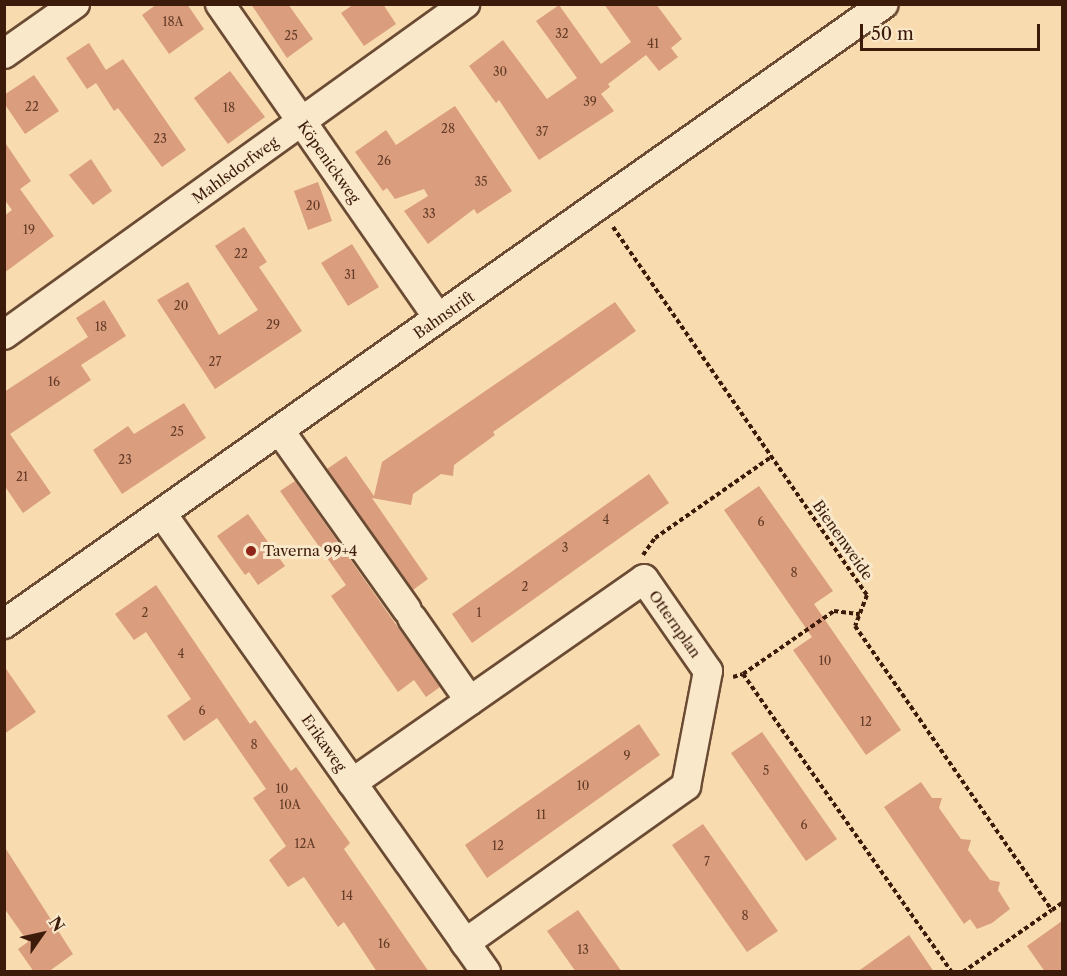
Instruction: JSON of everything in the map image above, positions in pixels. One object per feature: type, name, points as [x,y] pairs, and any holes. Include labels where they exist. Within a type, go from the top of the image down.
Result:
[{"type":"street","points":[[4,54],[75,4]]},
{"type":"street","name":"Köpenickweg","points":[[220,4],[438,318]]},
{"type":"street","name":"Mahlsdorfweg","points":[[4,335],[465,4]]},
{"type":"street","name":"Bahnstrift","points":[[4,624],[163,515],[884,4]]},
{"type":"street","points":[[280,431],[470,701]]},
{"type":"street","name":"Erikaweg","points":[[163,515],[486,972]]},
{"type":"street","name":"Otternplan","points":[[352,783],[644,579],[708,671],[686,786],[465,943]]},
{"type":"path","name":"Bienenweide","points":[[599,207],[867,595],[855,626],[1052,910]]},
{"type":"path","points":[[644,579],[643,551],[655,537],[771,457]]},
{"type":"path","points":[[705,685],[743,674],[834,611],[860,614]]},
{"type":"path","points":[[743,674],[952,972]]},
{"type":"path","points":[[963,972],[1062,903]]},
{"type":"building","points":[[157,4],[187,4],[204,29],[169,54],[142,15]]},
{"type":"building","points":[[251,4],[288,4],[313,39],[287,58]]},
{"type":"building","points":[[354,4],[383,4],[396,24],[364,46],[341,13]]},
{"type":"building","points":[[604,4],[656,4],[682,39],[671,48],[678,57],[659,71],[646,55],[608,84],[610,87],[601,94],[614,111],[539,160],[499,100],[496,103],[469,66],[503,40],[547,99],[577,78],[536,21],[559,5],[601,64],[631,42]]},
{"type":"building","points":[[89,43],[106,70],[123,59],[186,150],[162,167],[118,108],[114,111],[96,83],[87,89],[66,58]]},
{"type":"building","points":[[230,71],[265,117],[228,144],[194,98]]},
{"type":"building","points":[[34,75],[59,111],[25,134],[4,103],[4,95]]},
{"type":"building","points":[[455,106],[512,191],[477,214],[474,209],[428,244],[404,211],[428,196],[424,189],[395,199],[387,188],[383,191],[355,152],[386,130],[396,145]]},
{"type":"building","points":[[4,141],[31,181],[20,189],[54,236],[4,273],[4,216],[12,210],[4,199]]},
{"type":"building","points":[[91,159],[112,191],[93,205],[69,175]]},
{"type":"building","points":[[318,182],[332,221],[308,230],[294,191]]},
{"type":"building","points":[[244,227],[267,262],[259,267],[302,331],[215,389],[157,300],[188,282],[219,335],[258,310],[215,246]]},
{"type":"building","points":[[352,244],[379,287],[348,306],[321,263]]},
{"type":"building","points":[[104,300],[126,336],[81,365],[91,380],[10,434],[51,493],[23,513],[4,485],[4,392],[88,337],[76,318]]},
{"type":"building","points":[[615,302],[636,331],[493,432],[495,435],[454,465],[453,476],[441,474],[413,494],[411,505],[372,498],[428,579],[413,590],[327,469],[346,456],[374,496],[382,462]]},
{"type":"building","points":[[184,403],[206,438],[122,494],[93,450],[128,426],[134,434]]},
{"type":"building","points":[[649,474],[669,503],[472,643],[452,614]]},
{"type":"building","points":[[295,481],[440,687],[426,697],[414,680],[398,692],[331,596],[346,585],[280,491]]},
{"type":"building","points":[[759,486],[833,591],[814,604],[901,730],[866,755],[793,650],[812,637],[724,510]]},
{"type":"building","name":"Taverna 99+4","points":[[248,514],[285,566],[258,585],[249,572],[245,575],[217,536]]},
{"type":"building","points":[[156,585],[250,724],[255,720],[291,771],[296,767],[350,843],[344,849],[429,972],[377,972],[344,922],[338,927],[304,877],[288,887],[269,860],[286,846],[253,798],[266,789],[217,718],[184,741],[167,716],[191,699],[146,632],[134,640],[115,614]]},
{"type":"building","points":[[4,666],[36,712],[4,734]]},
{"type":"building","points":[[639,724],[660,755],[487,878],[465,845]]},
{"type":"building","points":[[762,732],[837,839],[806,861],[731,753]]},
{"type":"building","points":[[921,782],[932,798],[942,798],[939,808],[961,839],[971,840],[968,850],[990,880],[1000,882],[998,890],[1010,909],[992,923],[977,929],[970,919],[964,924],[884,807]]},
{"type":"building","points":[[703,824],[778,931],[747,952],[672,845]]},
{"type":"building","points":[[4,846],[73,954],[48,972],[34,972],[18,949],[28,942],[4,908]]},
{"type":"building","points":[[578,910],[622,972],[576,972],[547,931]]},
{"type":"building","points":[[1062,921],[1062,972],[1045,972],[1027,946]]},
{"type":"building","points":[[909,935],[934,972],[857,972]]},
{"type":"place","name":"Taverna 99+4","points":[[251,551]]}]
